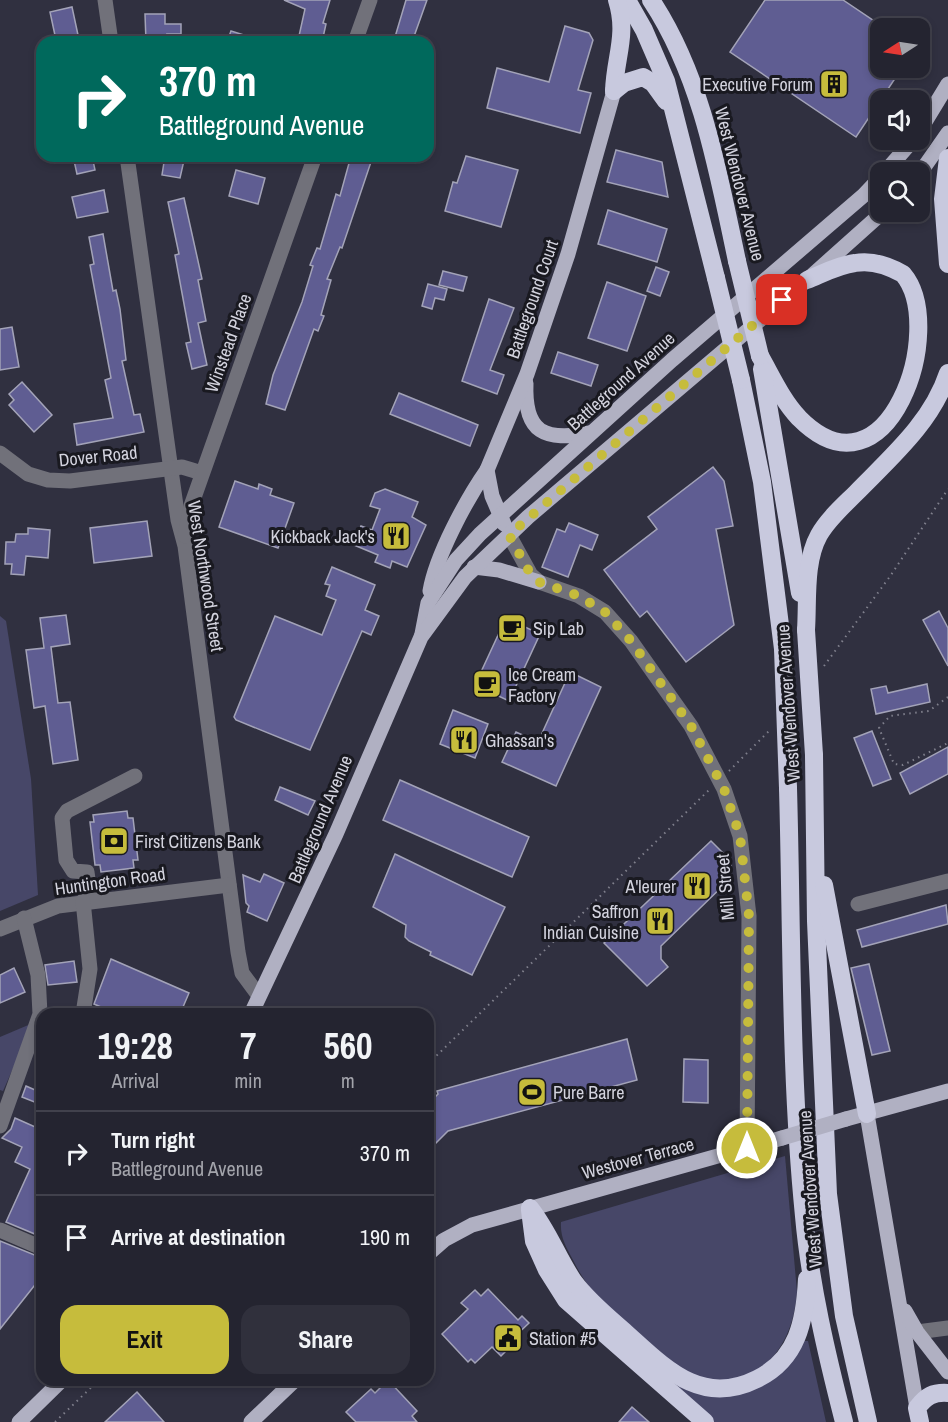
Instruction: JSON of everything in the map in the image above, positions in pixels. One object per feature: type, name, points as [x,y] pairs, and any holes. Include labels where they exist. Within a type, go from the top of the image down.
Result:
[{"type":"highway","points":[[614,91],[615,75],[623,43],[617,0]]},
{"type":"highway","name":"West Wendover Avenue","points":[[627,0],[655,52],[677,121],[741,380],[764,492],[783,649],[797,1104],[809,1256],[844,1422]]},
{"type":"highway","name":"West Wendover Avenue","points":[[651,0],[671,29],[708,135],[760,356],[806,630],[814,755],[817,848],[816,921],[828,1194],[844,1316],[868,1422]]},
{"type":"highway","points":[[660,0],[671,29]]},
{"type":"highway","points":[[614,91],[635,78],[648,79],[659,90],[677,121]]},
{"type":"highway","points":[[948,158],[943,199],[948,264]]},
{"type":"highway","points":[[807,280],[856,262],[883,265],[898,271],[911,279],[921,291],[929,305],[936,333]]},
{"type":"highway","points":[[760,356],[786,402],[799,418],[828,438],[846,442],[872,438],[901,422],[941,369]]},
{"type":"highway","points":[[806,630],[810,564],[819,535],[834,515],[909,438],[940,397],[941,369]]},
{"type":"highway","points":[[817,848],[867,1114]]},
{"type":"highway","points":[[530,1208],[547,1230],[564,1265],[584,1295],[673,1376],[701,1387],[720,1389],[742,1385],[772,1370],[786,1357],[800,1333],[806,1309],[809,1256]]},
{"type":"highway","points":[[530,1208],[534,1240],[547,1270],[566,1300],[705,1422]]},
{"type":"highway","points":[[919,1415],[924,1398],[936,1393],[948,1393]]},
{"type":"main road","points":[[930,114],[948,84]]},
{"type":"main road","name":"Battleground Court","points":[[428,603],[434,571],[476,485],[487,470],[527,375],[568,254],[614,91]]},
{"type":"main road","points":[[928,162],[948,133]]},
{"type":"main road","points":[[894,162],[904,150]]},
{"type":"main road","name":"Battleground Avenue","points":[[253,1008],[336,834],[421,637],[428,603],[456,560],[500,516],[590,434],[870,189]]},
{"type":"main road","name":"Battleground Avenue","points":[[421,637],[474,567],[872,222]]},
{"type":"main road","points":[[527,375],[526,410],[537,428],[554,437],[590,434]]},
{"type":"main road","points":[[487,470],[492,496],[509,535]]},
{"type":"main road","points":[[474,567],[499,570],[539,582]]},
{"type":"main road","name":"Westover Terrace","points":[[434,1249],[444,1240],[472,1225],[948,1091]]},
{"type":"main road","points":[[867,1114],[919,1415]]},
{"type":"main road","points":[[899,1299],[917,1332],[948,1372]]},
{"type":"main road","points":[[19,1422],[56,1386]]},
{"type":"main road","points":[[251,1422],[289,1386]]},
{"type":"street","points":[[105,0],[110,36]]},
{"type":"street","points":[[357,36],[370,0]]},
{"type":"street","name":"West Northwood Street","points":[[128,162],[178,520],[185,546],[242,973],[259,996]]},
{"type":"street","name":"Winstead Place","points":[[185,546],[191,506],[313,162]]},
{"type":"street","name":"Dover Road","points":[[0,453],[28,474],[48,480],[70,481],[182,467],[202,473]]},
{"type":"street","points":[[509,535],[523,564],[539,582]]},
{"type":"street","name":"Mill Street","points":[[539,582],[579,596],[605,612],[631,641],[677,705],[720,780],[740,836],[749,916],[747,1148]]},
{"type":"street","points":[[83,1008],[90,969],[87,872],[73,871],[66,860],[62,818],[67,811],[135,776]]},
{"type":"street","points":[[858,904],[948,881]]},
{"type":"street","name":"Huntington Road","points":[[0,929],[58,906],[229,885]]},
{"type":"street","points":[[24,918],[38,975],[40,1008]]},
{"type":"street","points":[[0,1126],[36,1029]]},
{"type":"street","points":[[0,1230],[36,1245]]},
{"type":"street","points":[[917,1332],[948,1328]]},
{"type":"path","points":[[824,667],[891,575],[948,489]]},
{"type":"path","points":[[948,696],[928,711],[890,716],[879,728],[894,764],[903,765],[948,742]]},
{"type":"path","points":[[434,1058],[770,730]]},
{"type":"path","points":[[55,1422],[93,1386]]},
{"type":"shaded area","points":[[0,616],[6,621],[31,779],[38,895],[0,911]]},
{"type":"shaded area","points":[[33,1023],[3,1091],[0,1090],[0,1037]]},
{"type":"shaded area","points":[[785,1156],[797,1292],[788,1332],[779,1349],[767,1363],[752,1374],[714,1381],[687,1374],[599,1299],[581,1275],[568,1251],[561,1222]]},
{"type":"shaded area","points":[[804,1341],[808,1341],[826,1422],[714,1422],[672,1387],[674,1384],[689,1391],[736,1394]]},
{"type":"building","points":[[284,0],[330,0],[323,23],[326,24],[323,36],[299,36],[305,9]]},
{"type":"building","points":[[406,0],[427,0],[414,36],[395,36]]},
{"type":"building","name":"Executive Forum","points":[[765,0],[843,0],[870,18],[870,78],[895,78],[887,90],[870,90],[870,116],[856,137],[730,52]]},
{"type":"building","points":[[72,7],[78,35],[55,36],[50,12]]},
{"type":"building","points":[[145,14],[165,14],[165,24],[181,24],[181,34],[146,36]]},
{"type":"building","points":[[565,26],[589,33],[593,40],[578,90],[591,93],[580,133],[487,108],[497,68],[549,82]]},
{"type":"building","points":[[231,31],[247,36],[229,36]]},
{"type":"building","points":[[616,150],[662,162],[668,197],[607,182]]},
{"type":"building","points":[[466,156],[518,170],[501,227],[445,211],[453,182],[457,183]]},
{"type":"building","points":[[74,162],[93,162],[95,170],[77,174]]},
{"type":"building","points":[[164,162],[184,162],[180,178],[162,175]]},
{"type":"building","points":[[349,162],[371,162],[342,248],[340,247],[327,279],[331,280],[321,315],[324,316],[318,331],[314,329],[285,410],[266,404],[273,375],[302,302],[313,266],[310,265],[317,248],[320,249],[336,194],[340,196]]},
{"type":"building","points":[[236,170],[265,178],[258,204],[229,196]]},
{"type":"building","points":[[104,190],[108,212],[77,218],[72,197]]},
{"type":"building","points":[[184,198],[202,279],[198,280],[206,321],[198,323],[207,365],[192,369],[186,343],[191,342],[175,255],[179,254],[168,202]]},
{"type":"building","points":[[608,210],[667,229],[657,262],[598,244]]},
{"type":"building","points":[[103,234],[113,291],[116,290],[120,309],[126,360],[122,361],[134,415],[140,414],[144,432],[77,445],[74,424],[113,418],[105,380],[111,378],[90,265],[94,264],[89,237]]},
{"type":"building","points":[[656,267],[669,272],[660,296],[647,291]]},
{"type":"building","points":[[443,271],[467,277],[463,291],[439,285]]},
{"type":"building","points":[[607,282],[646,296],[627,351],[588,338]]},
{"type":"building","points":[[428,284],[447,289],[444,300],[435,298],[432,309],[422,306]]},
{"type":"building","points":[[489,299],[514,308],[490,370],[504,375],[497,394],[462,381]]},
{"type":"building","points":[[12,327],[19,367],[0,370],[0,329]]},
{"type":"building","points":[[558,352],[598,365],[591,386],[551,373]]},
{"type":"building","points":[[22,382],[52,415],[34,432],[9,405],[14,400],[9,394]]},
{"type":"building","points":[[399,393],[478,425],[470,446],[390,414]]},
{"type":"building","points":[[713,467],[724,481],[733,526],[716,529],[734,625],[686,662],[647,611],[640,617],[604,570],[657,529],[648,517]]},
{"type":"building","points":[[235,481],[258,489],[259,484],[272,489],[270,495],[294,503],[278,548],[219,527]]},
{"type":"building","points":[[385,489],[418,502],[412,517],[426,525],[407,567],[392,561],[390,568],[375,562],[378,555],[354,545],[361,526],[372,530],[380,509],[370,506],[375,493]]},
{"type":"building","points":[[147,521],[152,556],[94,563],[90,528]]},
{"type":"building","points":[[569,523],[598,535],[592,550],[580,545],[568,577],[542,567],[557,529],[565,532]]},
{"type":"building","points":[[28,528],[50,530],[48,558],[26,556],[24,575],[11,574],[12,564],[5,564],[6,542],[15,542],[16,534],[28,534]]},
{"type":"building","points":[[332,567],[375,585],[365,610],[379,616],[371,635],[362,631],[310,750],[236,720],[234,717],[275,616],[322,635],[336,600],[326,596],[330,585],[325,584]]},
{"type":"building","points":[[939,611],[948,628],[948,666],[923,620]]},
{"type":"building","points":[[66,615],[70,644],[51,647],[58,703],[70,702],[78,760],[53,764],[45,706],[34,708],[26,650],[44,648],[40,618]]},
{"type":"building","points":[[506,618],[540,634],[509,701],[475,685]]},
{"type":"building","points":[[570,672],[601,687],[556,786],[502,762],[516,732],[538,742]]},
{"type":"building","points":[[927,684],[930,702],[876,714],[871,689],[886,686],[888,693]]},
{"type":"building","points":[[453,710],[488,724],[475,758],[440,744]]},
{"type":"building","points":[[872,731],[891,779],[873,786],[854,738]]},
{"type":"building","points":[[948,747],[948,774],[910,794],[900,773]]},
{"type":"building","points":[[400,780],[529,837],[512,877],[383,820]]},
{"type":"building","points":[[280,787],[315,801],[308,815],[275,800]]},
{"type":"building","name":"First Citizens Bank","points":[[127,811],[128,818],[133,818],[138,860],[133,860],[134,868],[101,872],[100,865],[95,865],[90,822],[94,822],[93,815]]},
{"type":"building","points":[[711,841],[731,861],[731,878],[661,946],[661,959],[668,967],[647,986],[604,943]]},
{"type":"building","points":[[395,854],[505,907],[472,975],[430,955],[431,952],[409,941],[405,937],[406,925],[373,907]]},
{"type":"building","points":[[264,874],[284,883],[267,921],[247,912],[249,906],[246,903],[243,875],[260,882]]},
{"type":"building","points":[[946,905],[948,924],[862,947],[857,930]]},
{"type":"building","points":[[111,959],[189,993],[183,1008],[103,1008],[94,1004]]},
{"type":"building","points":[[74,961],[77,982],[48,985],[45,965]]},
{"type":"building","points":[[869,964],[890,1051],[872,1055],[851,968]]},
{"type":"building","points":[[14,968],[25,992],[0,1003],[0,975]]},
{"type":"building","points":[[627,1039],[637,1080],[448,1131],[434,1145],[434,1098],[438,1094],[437,1091]]},
{"type":"building","points":[[684,1059],[708,1060],[708,1103],[683,1102]]},
{"type":"building","points":[[26,1086],[36,1090],[36,1103],[22,1097]]},
{"type":"building","points":[[15,1118],[36,1127],[36,1234],[6,1222],[30,1169],[15,1162],[22,1147],[2,1138],[11,1129]]},
{"type":"building","points":[[0,1241],[36,1256],[36,1284],[0,1329]]},
{"type":"building","points":[[488,1289],[518,1320],[522,1316],[529,1323],[510,1341],[513,1344],[501,1356],[492,1347],[475,1363],[471,1359],[468,1362],[442,1334],[468,1309],[461,1303],[475,1290],[481,1296]]},
{"type":"building","points":[[382,1386],[394,1386],[417,1411],[412,1416],[417,1422],[356,1422],[346,1412],[371,1389],[375,1393]]},
{"type":"building","points":[[137,1392],[164,1422],[105,1422]]},
{"type":"building","points":[[632,1407],[649,1422],[619,1422]]},
{"type":"place","name":"Executive Forum","points":[[834,84]]},
{"type":"place","name":"Kickback Jack's","points":[[396,536]]},
{"type":"place","name":"Sip Lab","points":[[512,628]]},
{"type":"place","name":"Ice Cream Factory","points":[[487,684]]},
{"type":"place","name":"Ghassan's","points":[[464,740]]},
{"type":"place","name":"First Citizens Bank","points":[[114,841]]},
{"type":"place","name":"A'leurer","points":[[697,886]]},
{"type":"place","name":"Saffron Indian Cuisine","points":[[660,921]]},
{"type":"place","name":"Pure Barre","points":[[532,1092]]},
{"type":"place","name":"Station #5","points":[[508,1338]]},
{"type":"route","points":[[747,1148],[749,916],[740,836],[724,789],[714,765],[691,726],[631,641],[605,612],[579,596],[539,582],[523,564],[509,535],[782,300]]}]
